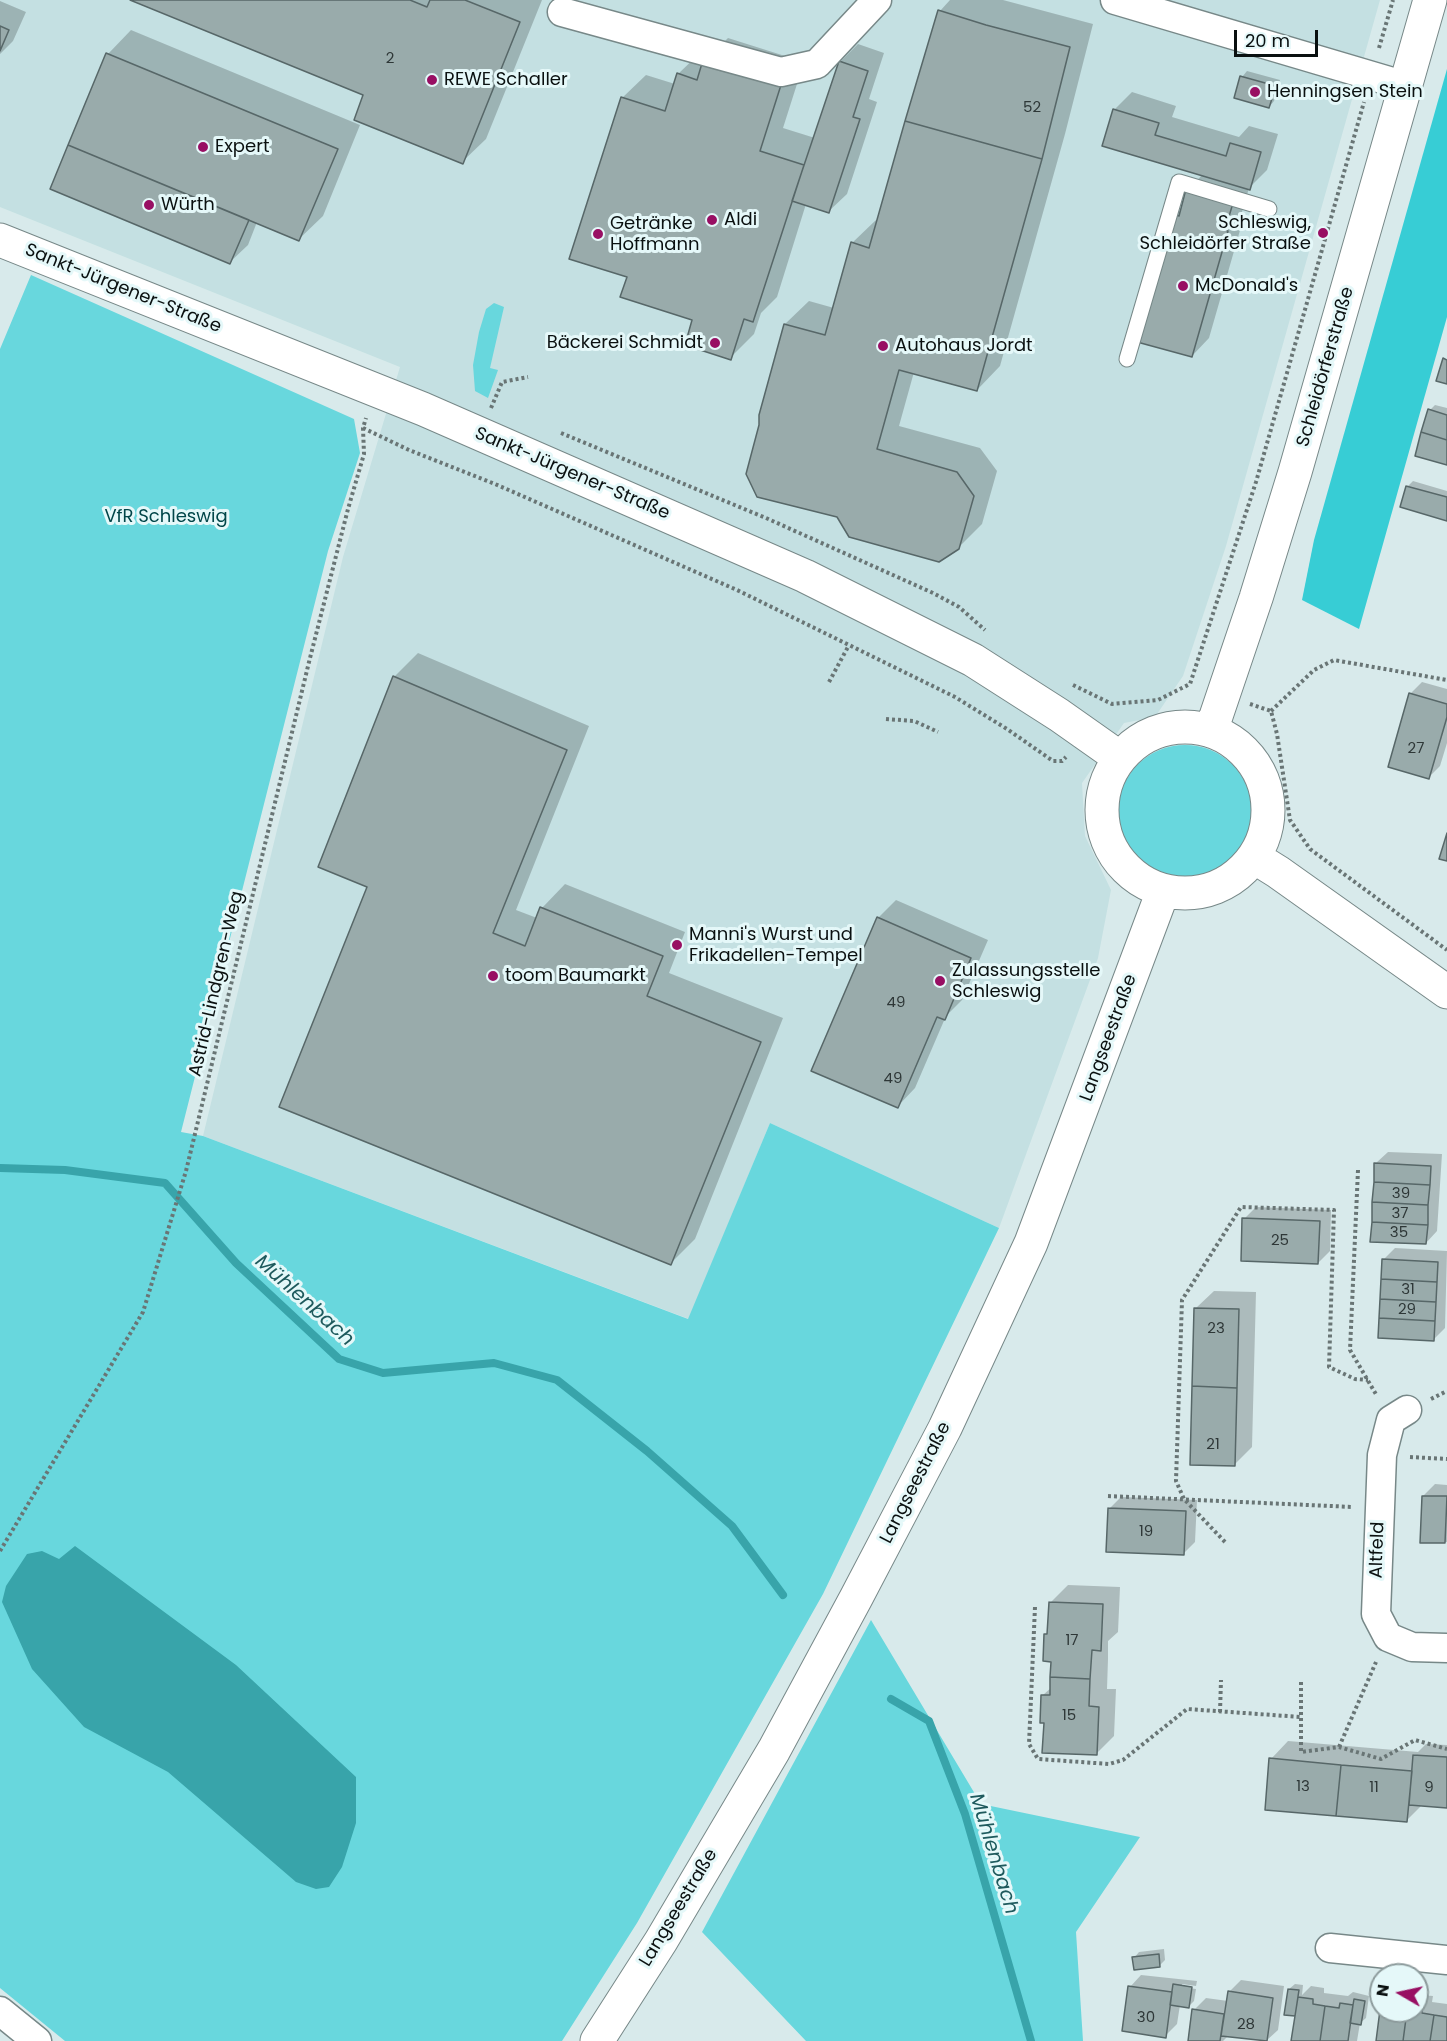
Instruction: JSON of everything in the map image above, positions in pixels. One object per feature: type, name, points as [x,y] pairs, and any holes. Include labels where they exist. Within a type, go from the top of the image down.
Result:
[{"type":"street","points":[[562,12],[781,72],[817,64],[877,0]]},
{"type":"street","points":[[1116,0],[1406,86]]},
{"type":"street","name":"Schleidörferstraße","points":[[1211,730],[1256,598],[1295,472],[1430,0]]},
{"type":"street","name":"Sankt-Jürgener-Straße","points":[[0,240],[452,422],[815,581],[973,660],[1059,715],[1120,758]]},
{"type":"street","points":[[1186,727],[1211,730],[1233,742],[1252,759],[1264,782],[1269,807],[1266,832],[1254,857],[1238,875],[1215,888],[1189,894],[1163,891],[1138,880],[1119,861],[1106,837],[1101,809],[1106,782],[1120,758],[1138,741],[1161,730],[1186,727]]},
{"type":"street","points":[[1254,857],[1292,881],[1447,992]]},
{"type":"street","name":"Langseestraße","points":[[597,2041],[661,1941],[774,1750],[945,1428],[1031,1243],[1163,891]]},
{"type":"street","name":"Altfeld","points":[[1388,1637],[1376,1614],[1382,1455],[1399,1415]]},
{"type":"street","points":[[1388,1637],[1412,1647],[1447,1648]]},
{"type":"street","points":[[1330,1948],[1447,1960]]},
{"type":"street","points":[[0,2011],[37,2041]]},
{"type":"lane","points":[[1127,359],[1179,182],[1269,209]]},
{"type":"path","points":[[1064,681],[1112,704],[1158,700],[1190,684],[1256,482],[1393,0]]},
{"type":"path","name":"Astrid-Lindgren-Weg","points":[[0,1551],[143,1312],[186,1171],[306,673],[364,454],[363,428],[375,391]]},
{"type":"path","points":[[363,428],[409,450],[495,484],[737,590],[955,697],[1053,760],[1062,761],[1090,737],[1112,704]]},
{"type":"path","points":[[558,432],[766,518],[933,593],[959,607],[989,634]]},
{"type":"path","points":[[828,682],[849,645]]},
{"type":"path","points":[[1271,711],[1314,670],[1334,660],[1447,680]]},
{"type":"path","points":[[1190,684],[1271,711]]},
{"type":"path","points":[[1271,711],[1277,734],[1290,820],[1310,849],[1447,950]]},
{"type":"path","points":[[886,719],[914,721],[938,732]]},
{"type":"path","points":[[1358,1170],[1350,1350],[1368,1380],[1399,1415]]},
{"type":"path","points":[[1226,1542],[1184,1499],[1176,1481],[1182,1300],[1241,1207],[1334,1210],[1329,1367],[1355,1380],[1368,1380]]},
{"type":"path","points":[[1382,1455],[1447,1459]]},
{"type":"path","points":[[1108,1496],[1380,1508]]},
{"type":"path","points":[[1035,1607],[1029,1744],[1038,1759],[1109,1764],[1123,1760],[1187,1709],[1301,1717]]},
{"type":"path","points":[[1339,1747],[1388,1637]]},
{"type":"path","points":[[1220,1712],[1221,1680]]},
{"type":"path","points":[[1301,1682],[1301,1752],[1339,1747],[1381,1759],[1415,1740],[1447,1749]]},
{"type":"shaded area","points":[[0,0],[1380,0],[1226,546],[1183,676],[1155,717],[1124,723],[1082,783],[1085,836],[1111,890],[1098,958],[999,1228],[770,1123],[689,1319],[203,1136],[343,557],[400,367],[0,207]]},
{"type":"shaded area","points":[[1447,69],[1447,317],[1359,629],[1302,600],[1314,540]]},
{"type":"shaded area","points":[[75,1546],[236,1665],[356,1777],[356,1823],[342,1867],[329,1887],[316,1889],[296,1882],[168,1772],[84,1727],[32,1669],[2,1602],[6,1586],[27,1554],[42,1551],[59,1559]]},
{"type":"green space","name":"VfR Schleswig","points":[[31,275],[354,419],[360,453],[328,551],[181,1132],[203,1136],[688,1319],[770,1123],[999,1228],[823,1594],[637,1923],[562,2041],[65,2041],[0,1988],[0,349]]},
{"type":"green space","points":[[494,303],[504,307],[490,368],[498,370],[488,398],[475,391],[473,365],[486,309]]},
{"type":"green space","points":[[1185,745],[1211,750],[1233,764],[1247,786],[1252,812],[1247,838],[1233,860],[1211,874],[1185,879],[1159,874],[1137,860],[1123,838],[1118,812],[1123,786],[1137,764],[1159,750]]},
{"type":"green space","points":[[871,1620],[981,1804],[1140,1837],[1076,1932],[1083,2041],[806,2041],[702,1932]]},
{"type":"building","points":[[130,0],[410,0],[427,7],[430,0],[465,0],[520,22],[463,164],[354,120],[363,95]]},
{"type":"building","points":[[938,10],[1070,47],[1042,159],[905,121]]},
{"type":"building","points":[[0,26],[9,30],[0,51]]},
{"type":"building","name":"Expert","points":[[106,53],[338,149],[299,241],[68,145]]},
{"type":"building","points":[[703,60],[781,85],[760,151],[804,165],[753,322],[744,319],[731,360],[685,345],[692,320],[620,297],[627,277],[569,259],[621,97],[665,111],[677,73],[697,80]]},
{"type":"building","points":[[839,61],[868,71],[853,117],[860,119],[829,213],[792,201]]},
{"type":"building","name":"Henningsen Stein","points":[[1240,76],[1276,86],[1269,108],[1234,98]]},
{"type":"building","points":[[1113,109],[1159,123],[1155,135],[1226,156],[1230,143],[1261,152],[1250,190],[1102,146]]},
{"type":"building","name":"Autohaus Jordt","points":[[905,121],[1042,159],[977,391],[899,370],[877,449],[957,472],[974,496],[959,549],[939,562],[849,537],[837,517],[757,497],[746,474],[759,425],[759,415],[784,324],[825,335],[851,242],[869,248]]},
{"type":"building","name":"Würth","points":[[68,145],[249,220],[230,264],[50,189]]},
{"type":"building","name":"McDonald's","points":[[1186,189],[1233,203],[1225,230],[1228,231],[1192,357],[1137,342],[1173,214],[1179,216]]},
{"type":"building","points":[[1443,358],[1447,360],[1447,384],[1436,381]]},
{"type":"building","points":[[1428,409],[1447,415],[1447,440],[1421,432]]},
{"type":"building","points":[[1421,432],[1447,440],[1447,465],[1415,456]]},
{"type":"building","points":[[1406,486],[1447,497],[1447,521],[1400,507]]},
{"type":"building","name":"toom Baumarkt","points":[[393,676],[567,750],[493,933],[525,946],[540,907],[663,956],[647,996],[761,1042],[671,1265],[279,1107],[367,887],[318,867]]},
{"type":"building","points":[[1409,693],[1447,704],[1447,717],[1429,779],[1388,767]]},
{"type":"building","points":[[1447,833],[1447,861],[1439,859]]},
{"type":"building","points":[[877,917],[971,958],[945,1020],[937,1017],[898,1108],[811,1071]]},
{"type":"building","points":[[1374,1163],[1431,1166],[1430,1185],[1374,1182]]},
{"type":"building","points":[[1374,1182],[1430,1185],[1428,1205],[1372,1202]]},
{"type":"building","points":[[1372,1202],[1428,1205],[1428,1225],[1372,1222]]},
{"type":"building","points":[[1242,1218],[1320,1221],[1318,1264],[1241,1261]]},
{"type":"building","points":[[1372,1222],[1428,1225],[1426,1244],[1370,1242]]},
{"type":"building","points":[[1382,1259],[1438,1262],[1437,1282],[1381,1279]]},
{"type":"building","points":[[1381,1279],[1437,1282],[1436,1302],[1380,1299]]},
{"type":"building","points":[[1380,1299],[1436,1302],[1435,1321],[1379,1318]]},
{"type":"building","points":[[1194,1308],[1239,1309],[1237,1388],[1192,1386]]},
{"type":"building","points":[[1379,1318],[1435,1321],[1434,1341],[1378,1338]]},
{"type":"building","points":[[1192,1386],[1237,1388],[1235,1466],[1190,1465]]},
{"type":"building","points":[[1422,1496],[1447,1496],[1445,1543],[1420,1543]]},
{"type":"building","points":[[1108,1508],[1186,1511],[1184,1555],[1106,1552]]},
{"type":"building","points":[[1049,1602],[1103,1604],[1101,1651],[1092,1650],[1090,1679],[1050,1677],[1051,1662],[1043,1661]]},
{"type":"building","points":[[1050,1677],[1090,1679],[1089,1706],[1099,1707],[1097,1755],[1042,1753],[1044,1723],[1040,1723],[1041,1695],[1050,1695]]},
{"type":"building","points":[[1413,1755],[1447,1757],[1447,1808],[1409,1805]]},
{"type":"building","points":[[1269,1758],[1341,1765],[1336,1816],[1265,1810]]},
{"type":"building","points":[[1341,1765],[1412,1771],[1407,1822],[1336,1816]]},
{"type":"building","points":[[1159,1954],[1160,1967],[1134,1970],[1132,1957]]},
{"type":"building","points":[[1173,1984],[1192,1987],[1189,2008],[1170,2005]]},
{"type":"building","points":[[1128,1986],[1172,1992],[1166,2038],[1122,2031]]},
{"type":"building","points":[[1288,1989],[1299,1990],[1295,2016],[1284,2015]]},
{"type":"building","points":[[1228,1991],[1273,1998],[1267,2041],[1221,2036]]},
{"type":"building","points":[[1298,1997],[1313,1999],[1313,2004],[1325,2006],[1320,2041],[1291,2041]]},
{"type":"building","points":[[1354,1999],[1365,2001],[1361,2025],[1350,2023]]},
{"type":"building","points":[[1340,2003],[1353,2005],[1348,2041],[1320,2041],[1325,2006],[1339,2008]]},
{"type":"building","points":[[1192,2009],[1224,2014],[1220,2041],[1188,2041]]},
{"type":"building","points":[[1429,2014],[1434,2015],[1430,2041],[1403,2041],[1405,2023],[1429,2023]]},
{"type":"building","points":[[1434,2015],[1447,2017],[1447,2041],[1430,2041]]},
{"type":"building","points":[[1378,2023],[1405,2023],[1403,2041],[1376,2041]]},
{"type":"waterway","name":"Mühlenbach","points":[[0,1168],[65,1170],[165,1183],[236,1263],[339,1359],[383,1373],[494,1363],[557,1380],[647,1451],[732,1526],[783,1595]]},
{"type":"waterway","name":"Mühlenbach","points":[[891,1699],[929,1721],[965,1814],[1031,2041]]},
{"type":"place","name":"REWE Schaller","points":[[432,80]]},
{"type":"place","name":"Henningsen Stein","points":[[1255,92]]},
{"type":"place","name":"Expert","points":[[203,147]]},
{"type":"place","name":"Würth","points":[[149,205]]},
{"type":"place","name":"Aldi","points":[[712,220]]},
{"type":"place","name":"Schleswig, Schleidörfer Straße","points":[[1323,233]]},
{"type":"place","name":"Getränke Hoffmann","points":[[598,234]]},
{"type":"place","name":"McDonald's","points":[[1183,286]]},
{"type":"place","name":"Bäckerei Schmidt","points":[[715,343]]},
{"type":"place","name":"Autohaus Jordt","points":[[883,346]]},
{"type":"place","name":"Manni's Wurst und Frikadellen-Tempel","points":[[677,945]]},
{"type":"place","name":"toom Baumarkt","points":[[493,976]]},
{"type":"place","name":"Zulassungsstelle Schleswig","points":[[940,981]]}]
